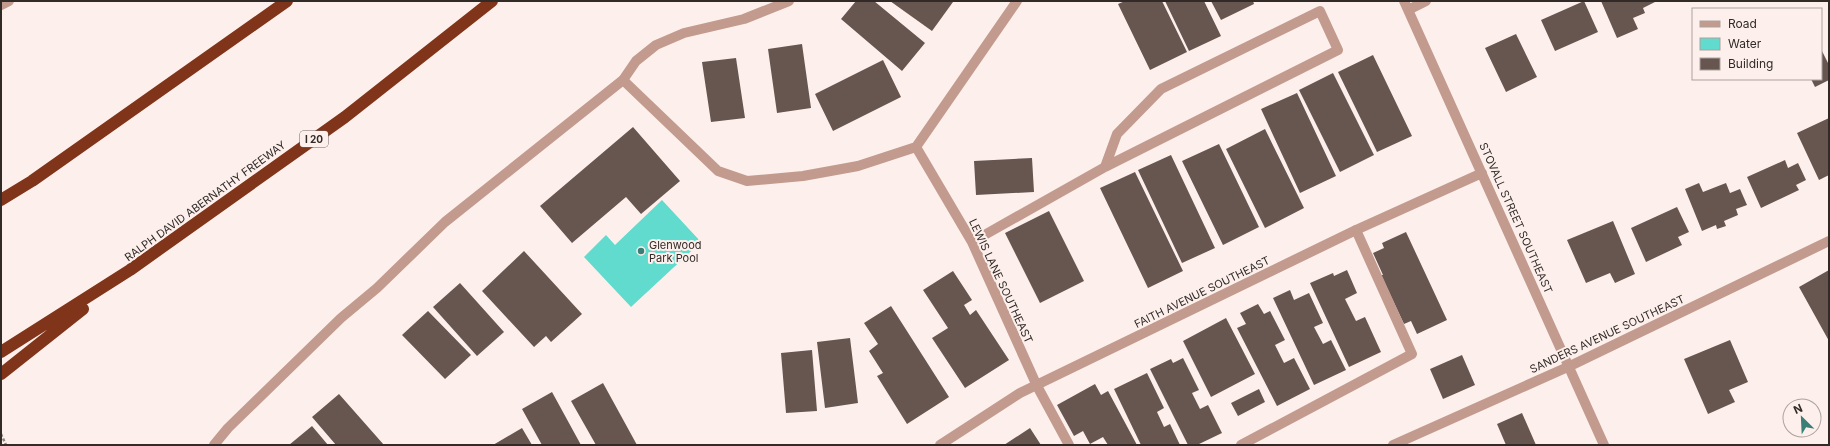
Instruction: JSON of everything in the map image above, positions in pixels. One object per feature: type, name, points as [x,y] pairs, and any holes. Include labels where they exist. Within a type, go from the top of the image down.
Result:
[{"type":"highway","points":[[1,199],[32,182],[287,1]]},
{"type":"highway","name":"RALPH DAVID ABERNATHY FREEWAY","points":[[1,352],[130,270],[345,117],[492,1]]},
{"type":"highway","points":[[1,374],[130,270]]},
{"type":"street","points":[[1,5],[9,1]]},
{"type":"street","points":[[214,445],[228,428],[341,318],[377,288],[445,222],[624,80],[636,61],[656,45],[684,33],[744,19],[789,1]]},
{"type":"street","points":[[624,80],[718,171],[747,181],[803,176],[858,166],[916,147],[1017,1]]},
{"type":"street","points":[[1406,5],[1426,1]]},
{"type":"street","name":"STOVALL STREET SOUTHEAST","points":[[1406,5],[1570,366],[1604,445]]},
{"type":"street","points":[[972,242],[1105,167],[1338,50],[1320,10],[1161,89],[1117,134],[1105,167]]},
{"type":"street","name":"LEWIS LANE SOUTHEAST","points":[[916,147],[972,242],[1037,386],[1069,445]]},
{"type":"street","name":"FAITH AVENUE SOUTHEAST","points":[[940,445],[1020,393],[1356,230],[1482,173]]},
{"type":"street","points":[[1241,445],[1412,354],[1356,230]]},
{"type":"street","name":"SANDERS AVENUE SOUTHEAST","points":[[1393,445],[1570,366],[1829,241]]},
{"type":"path","points":[[1,434],[6,445]]},
{"type":"water","name":"Glenwood Park Pool","points":[[662,200],[701,242],[631,307],[584,257],[606,235],[615,245]]},
{"type":"building","points":[[856,1],[874,1],[925,43],[902,71],[841,19]]},
{"type":"building","points":[[890,1],[951,1],[953,2],[932,31]]},
{"type":"building","points":[[1125,1],[1162,1],[1187,52],[1150,70],[1118,4]]},
{"type":"building","points":[[1165,1],[1204,1],[1221,36],[1189,51]]},
{"type":"building","points":[[1211,1],[1253,1],[1254,4],[1221,20]]},
{"type":"building","points":[[1584,1],[1598,32],[1555,51],[1541,20]]},
{"type":"building","points":[[1601,1],[1657,1],[1643,8],[1645,13],[1633,18],[1638,29],[1617,38]]},
{"type":"building","points":[[1516,34],[1537,77],[1506,92],[1485,48]]},
{"type":"building","points":[[802,44],[811,108],[777,113],[768,49]]},
{"type":"building","points":[[1822,51],[1829,65],[1829,80],[1815,87],[1812,80],[1822,80]]},
{"type":"building","points":[[1373,55],[1412,136],[1377,152],[1338,72]]},
{"type":"building","points":[[736,58],[745,118],[711,122],[702,62]]},
{"type":"building","points":[[883,60],[901,97],[833,131],[815,94]]},
{"type":"building","points":[[1333,73],[1374,155],[1340,172],[1299,90]]},
{"type":"building","points":[[1297,93],[1336,176],[1300,193],[1261,109]]},
{"type":"building","points":[[1829,118],[1829,175],[1819,180],[1797,133]]},
{"type":"building","points":[[633,127],[680,181],[641,214],[626,197],[572,243],[540,206]]},
{"type":"building","points":[[1265,129],[1304,208],[1265,228],[1226,149]]},
{"type":"building","points":[[1219,144],[1259,227],[1223,245],[1182,161]]},
{"type":"building","points":[[1171,155],[1215,248],[1182,263],[1138,170]]},
{"type":"building","points":[[1032,158],[1034,192],[976,195],[974,161]]},
{"type":"building","points":[[1785,160],[1788,168],[1798,163],[1806,180],[1796,185],[1799,190],[1761,208],[1747,177]]},
{"type":"building","points":[[1135,172],[1183,271],[1148,288],[1100,188]]},
{"type":"building","points":[[1699,183],[1703,192],[1726,183],[1730,193],[1740,189],[1747,205],[1736,209],[1738,215],[1724,221],[1726,226],[1717,229],[1716,225],[1702,231],[1685,189]]},
{"type":"building","points":[[1677,207],[1689,232],[1678,237],[1682,245],[1646,262],[1631,228]]},
{"type":"building","points":[[1049,211],[1084,281],[1040,303],[1005,233]]},
{"type":"building","points":[[1613,221],[1635,274],[1615,283],[1610,273],[1586,283],[1567,240]]},
{"type":"building","points":[[1406,232],[1447,320],[1417,334],[1411,321],[1404,324],[1381,275],[1383,275],[1373,253],[1384,248],[1382,243]]},
{"type":"building","points":[[524,251],[582,314],[551,342],[546,336],[534,347],[482,291]]},
{"type":"building","points":[[1347,270],[1357,293],[1345,299],[1356,321],[1365,317],[1381,352],[1349,367],[1310,283],[1333,273],[1334,276]]},
{"type":"building","points":[[1829,270],[1829,341],[1799,287]]},
{"type":"building","points":[[953,271],[972,300],[964,305],[970,315],[976,310],[1009,360],[965,388],[932,338],[948,328],[923,290]]},
{"type":"building","points":[[460,283],[504,332],[477,356],[433,307]]},
{"type":"building","points":[[1290,290],[1294,300],[1309,293],[1323,323],[1314,327],[1323,344],[1331,340],[1346,370],[1314,385],[1273,298]]},
{"type":"building","points":[[1258,304],[1264,314],[1270,311],[1285,340],[1275,345],[1284,363],[1294,358],[1310,389],[1277,406],[1237,328],[1246,324],[1240,313]]},
{"type":"building","points":[[891,306],[949,397],[907,424],[877,376],[883,373],[869,351],[878,344],[864,323]]},
{"type":"building","points":[[428,311],[471,355],[445,379],[402,335]]},
{"type":"building","points":[[1226,318],[1255,374],[1211,397],[1183,341]]},
{"type":"building","points":[[850,338],[858,403],[825,408],[817,342]]},
{"type":"building","points":[[1730,340],[1748,382],[1729,390],[1735,402],[1708,414],[1684,359]]},
{"type":"building","points":[[812,350],[817,411],[786,413],[781,353]]},
{"type":"building","points":[[1462,355],[1475,385],[1443,399],[1430,369]]},
{"type":"building","points":[[1183,358],[1199,390],[1192,393],[1200,409],[1208,405],[1222,433],[1197,445],[1188,445],[1150,369],[1171,359],[1173,363]]},
{"type":"building","points":[[1147,373],[1164,408],[1157,412],[1164,427],[1170,424],[1180,445],[1141,445],[1114,389]]},
{"type":"building","points":[[603,383],[637,445],[596,445],[571,401]]},
{"type":"building","points":[[1095,384],[1101,395],[1108,391],[1137,445],[1108,445],[1103,437],[1090,444],[1083,431],[1074,436],[1057,405]]},
{"type":"building","points":[[1259,389],[1265,402],[1238,416],[1231,403]]},
{"type":"building","points":[[552,392],[581,445],[542,445],[522,409]]},
{"type":"building","points":[[339,394],[384,445],[336,445],[312,417]]},
{"type":"building","points":[[1522,413],[1536,445],[1506,445],[1497,424]]},
{"type":"building","points":[[312,426],[328,445],[289,445]]},
{"type":"building","points":[[522,428],[532,445],[493,445]]},
{"type":"building","points":[[1030,428],[1041,445],[1004,445]]},
{"type":"place","name":"Glenwood Park Pool","points":[[641,251]]}]
